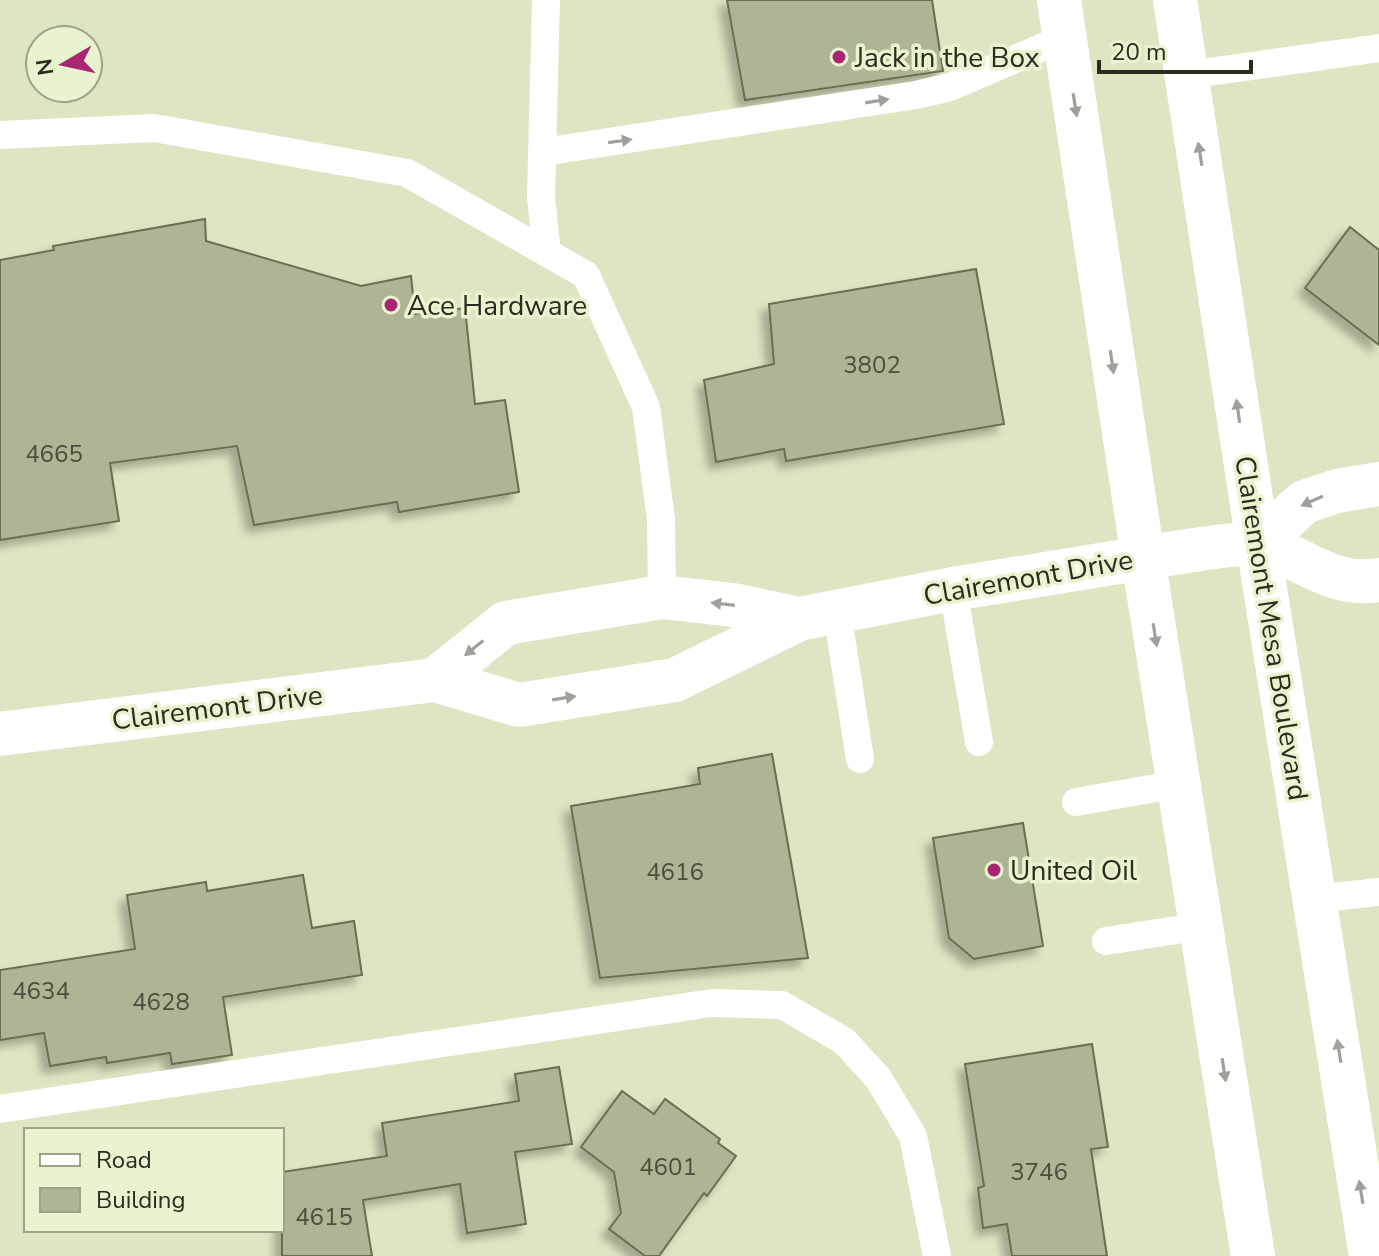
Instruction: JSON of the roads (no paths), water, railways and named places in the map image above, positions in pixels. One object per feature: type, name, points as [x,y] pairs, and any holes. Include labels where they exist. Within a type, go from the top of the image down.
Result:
[{"type":"main road","name":"Clairemont Mesa Boulevard","points":[[1175,0],[1371,1256]]},
{"type":"main road","points":[[1062,19],[1253,1256]]},
{"type":"main road","points":[[1379,484],[1337,491],[1304,502],[1258,544],[1317,571],[1360,583],[1379,580]]},
{"type":"main road","name":"Clairemont Drive","points":[[0,734],[435,680],[519,705],[675,680],[818,616],[953,589],[1143,558],[1258,544]]},
{"type":"main road","name":"Clairemont Drive","points":[[435,680],[506,623],[662,597],[818,616]]},
{"type":"lane","points":[[546,0],[541,197],[547,253]]},
{"type":"lane","points":[[543,152],[916,95],[950,87],[1062,19]]},
{"type":"lane","points":[[1188,75],[1379,48]]},
{"type":"lane","points":[[0,135],[154,128],[407,173],[586,275],[646,407],[661,519],[662,597]]},
{"type":"lane","points":[[953,589],[979,742]]},
{"type":"lane","points":[[818,616],[860,759]]},
{"type":"lane","points":[[1076,802],[1179,784]]},
{"type":"lane","points":[[1315,899],[1379,892]]},
{"type":"lane","points":[[1106,941],[1202,926]]},
{"type":"lane","points":[[0,1109],[712,1003],[782,1005],[844,1041],[878,1078],[913,1136],[937,1256]]},
{"type":"place","name":"Jack in the Box","points":[[839,57]]},
{"type":"place","name":"Ace Hardware","points":[[391,305]]},
{"type":"place","name":"United Oil","points":[[994,870]]}]
